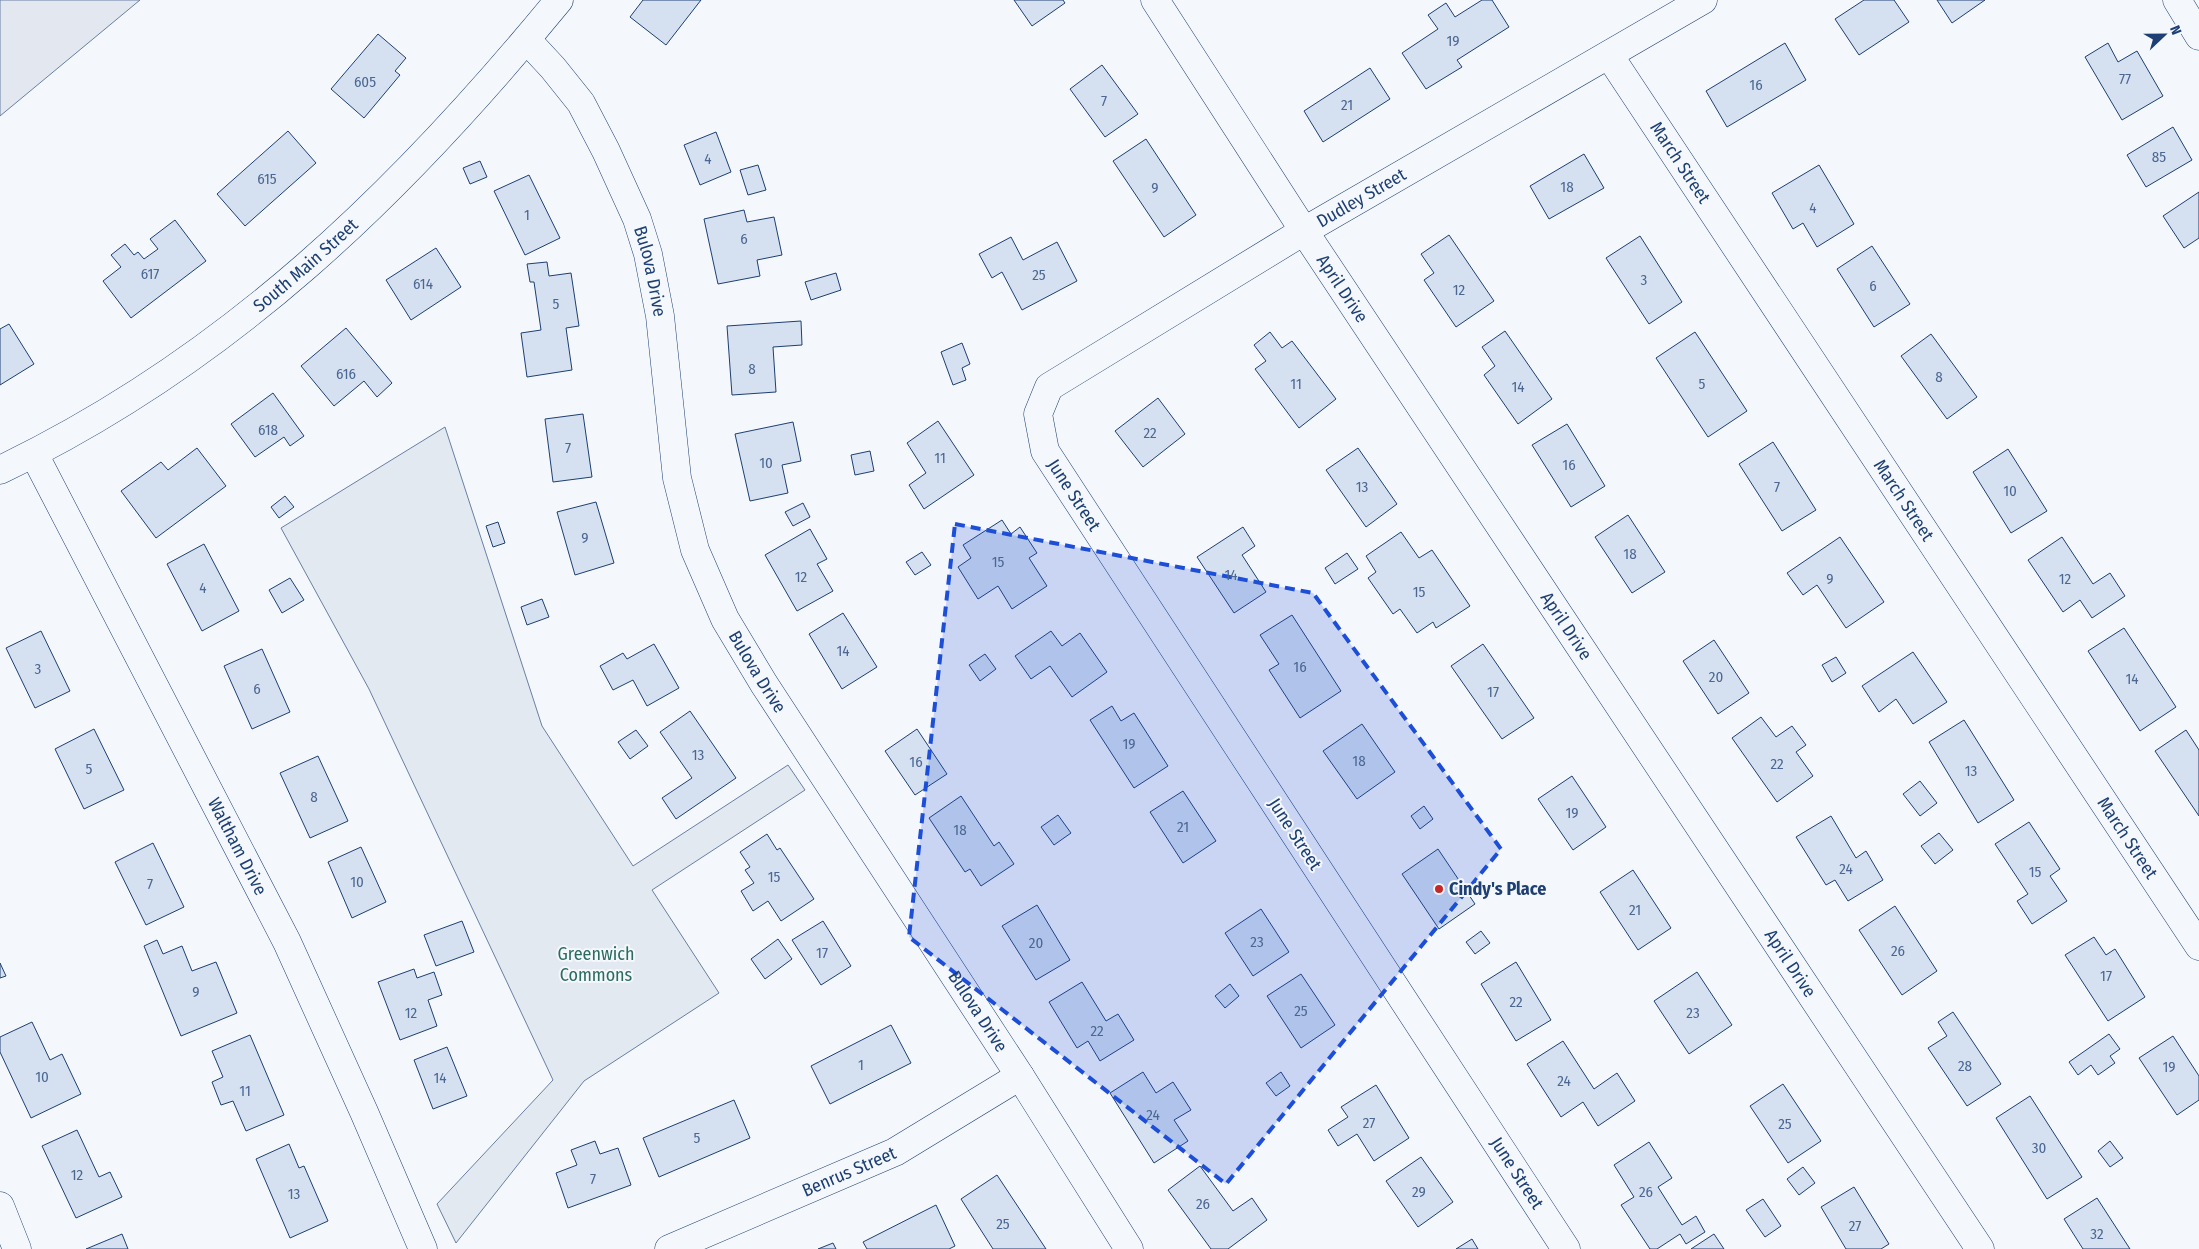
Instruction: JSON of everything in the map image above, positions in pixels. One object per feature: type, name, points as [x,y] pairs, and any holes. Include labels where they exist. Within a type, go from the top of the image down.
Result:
[{"type":"street","name":"South Main Street","points":[[0,470],[34,454],[155,383],[216,340],[290,282],[398,182],[458,118],[559,0]]},
{"type":"street","name":"April Drive","points":[[1155,0],[1304,231],[1980,1249]]},
{"type":"street","name":"Dudley Street","points":[[1038,414],[1049,387],[1304,231],[1703,0]]},
{"type":"street","points":[[2177,0],[2199,36]]},
{"type":"street","name":"Bulova Drive","points":[[526,40],[553,68],[581,104],[606,151],[637,219],[648,254],[660,316],[677,478],[696,550],[725,619],[764,684],[1020,1076],[1129,1249]]},
{"type":"street","name":"March Street","points":[[1609,55],[2199,946]]},
{"type":"street","name":"June Street","points":[[1038,414],[1045,451],[1566,1249]]},
{"type":"street","name":"Waltham Drive","points":[[34,454],[286,942],[364,1112],[422,1249]]},
{"type":"street","name":"Benrus Street","points":[[669,1249],[895,1152],[1020,1076]]},
{"type":"street","points":[[0,1206],[17,1249]]},
{"type":"highlighted area","points":[[955,524],[1313,593],[1501,849],[1226,1184],[909,937]]},
{"type":"green space","name":"Greenwich Commons","points":[[445,427],[542,726],[633,866],[788,765],[805,790],[652,890],[719,993],[584,1081],[456,1243],[437,1204],[553,1080],[369,689],[281,528]]},
{"type":"shaded area","points":[[0,0],[140,0],[0,116]]},
{"type":"building","points":[[643,0],[701,0],[666,45],[630,17]]},
{"type":"building","points":[[1014,0],[1063,0],[1065,3],[1032,26]]},
{"type":"building","points":[[1482,0],[1492,0],[1509,27],[1457,60],[1462,67],[1426,89],[1402,53],[1438,29],[1428,15],[1446,3],[1455,17]]},
{"type":"building","points":[[1864,0],[1894,0],[1909,22],[1859,55],[1835,19]]},
{"type":"building","points":[[1937,0],[1985,0],[1952,23]]},
{"type":"building","points":[[378,34],[406,58],[395,71],[400,75],[364,118],[331,89]]},
{"type":"building","points":[[1785,43],[1806,80],[1727,127],[1706,91]]},
{"type":"building","points":[[2108,43],[2118,62],[2137,51],[2163,96],[2122,120],[2085,57]]},
{"type":"building","points":[[1102,65],[1138,114],[1105,137],[1070,89]]},
{"type":"building","points":[[1370,68],[1390,99],[1323,142],[1304,111]]},
{"type":"building","points":[[2173,127],[2192,160],[2146,187],[2127,155]]},
{"type":"building","points":[[288,131],[316,163],[245,226],[217,194]]},
{"type":"building","points":[[716,132],[731,172],[700,185],[684,145]]},
{"type":"building","points":[[1146,139],[1196,215],[1164,237],[1113,161]]},
{"type":"building","points":[[1584,154],[1604,188],[1549,219],[1530,186]]},
{"type":"building","points":[[480,161],[487,177],[470,184],[463,168]]},
{"type":"building","points":[[758,165],[766,190],[748,195],[740,170]]},
{"type":"building","points":[[1819,165],[1854,224],[1817,247],[1803,223],[1793,229],[1772,193]]},
{"type":"building","points":[[529,175],[560,238],[525,255],[494,191]]},
{"type":"building","points":[[2199,192],[2199,238],[2184,248],[2163,216]]},
{"type":"building","points":[[744,210],[747,222],[774,217],[782,255],[757,260],[760,276],[718,284],[704,219]]},
{"type":"building","points":[[175,220],[206,261],[131,318],[103,281],[121,267],[111,255],[125,244],[134,255],[138,252],[144,259],[158,249],[150,239]]},
{"type":"building","points":[[1449,235],[1494,301],[1456,327],[1424,280],[1434,273],[1421,254]]},
{"type":"building","points":[[1640,236],[1682,302],[1649,324],[1606,258]]},
{"type":"building","points":[[1011,237],[1023,260],[1057,242],[1077,281],[1022,310],[1002,272],[992,278],[979,254]]},
{"type":"building","points":[[1872,246],[1910,304],[1874,327],[1837,269]]},
{"type":"building","points":[[436,248],[461,287],[411,320],[386,280]]},
{"type":"building","points":[[547,262],[549,276],[571,273],[579,326],[566,328],[572,370],[527,377],[521,333],[541,330],[534,282],[530,282],[527,264]]},
{"type":"building","points":[[836,273],[841,290],[811,300],[805,282]]},
{"type":"building","points":[[801,321],[802,345],[773,347],[776,392],[732,395],[727,326]]},
{"type":"building","points":[[9,324],[34,364],[0,385],[0,329]]},
{"type":"building","points":[[346,328],[392,383],[377,397],[364,381],[334,406],[301,366]]},
{"type":"building","points":[[1505,331],[1552,399],[1518,424],[1484,375],[1495,366],[1482,347]]},
{"type":"building","points":[[1270,332],[1282,348],[1292,341],[1336,399],[1299,428],[1255,369],[1266,361],[1254,345]]},
{"type":"building","points":[[1695,332],[1747,411],[1708,437],[1656,358]]},
{"type":"building","points":[[1931,334],[1977,397],[1947,419],[1901,356]]},
{"type":"building","points":[[962,343],[970,364],[962,368],[966,380],[953,385],[941,352]]},
{"type":"building","points":[[273,393],[304,436],[290,446],[284,437],[255,457],[231,424]]},
{"type":"building","points":[[1158,398],[1185,434],[1143,467],[1115,431]]},
{"type":"building","points":[[583,414],[592,477],[553,482],[545,419]]},
{"type":"building","points":[[938,421],[974,475],[924,509],[909,485],[926,473],[907,443]]},
{"type":"building","points":[[793,422],[801,461],[782,465],[788,493],[750,501],[735,434]]},
{"type":"building","points":[[1567,424],[1605,486],[1571,507],[1532,445]]},
{"type":"building","points":[[1773,442],[1816,510],[1782,531],[1739,464]]},
{"type":"building","points":[[197,448],[226,486],[156,538],[121,491],[161,462],[168,470]]},
{"type":"building","points":[[1358,448],[1397,504],[1366,527],[1326,470]]},
{"type":"building","points":[[2008,449],[2047,511],[2011,533],[1973,472]]},
{"type":"building","points":[[870,451],[874,471],[855,475],[851,455]]},
{"type":"building","points":[[285,496],[294,507],[279,518],[271,507]]},
{"type":"building","points":[[596,502],[614,563],[575,575],[557,512]]},
{"type":"building","points":[[803,503],[810,517],[793,526],[785,512]]},
{"type":"building","points":[[1628,515],[1665,572],[1632,593],[1595,537]]},
{"type":"building","points":[[1002,520],[1011,534],[1020,527],[1037,553],[1029,558],[1047,586],[1012,609],[998,586],[978,599],[958,567],[971,558],[963,545]]},
{"type":"building","points":[[498,522],[505,543],[493,547],[486,526]]},
{"type":"building","points":[[1243,527],[1255,546],[1242,555],[1266,592],[1234,613],[1197,557]]},
{"type":"building","points":[[810,529],[827,559],[817,564],[833,591],[797,611],[765,555]]},
{"type":"building","points":[[1401,532],[1419,558],[1432,550],[1470,606],[1436,628],[1433,622],[1417,633],[1400,609],[1393,614],[1368,578],[1376,572],[1366,556]]},
{"type":"building","points":[[1840,537],[1884,602],[1846,628],[1817,585],[1803,595],[1787,573]]},
{"type":"building","points":[[2062,537],[2093,584],[2110,573],[2125,596],[2092,618],[2080,600],[2063,612],[2028,560]]},
{"type":"building","points":[[204,544],[239,611],[202,631],[167,564]]},
{"type":"building","points":[[922,552],[931,565],[915,575],[906,562]]},
{"type":"building","points":[[1347,553],[1358,569],[1335,584],[1325,568]]},
{"type":"building","points":[[290,578],[304,600],[282,613],[269,590]]},
{"type":"building","points":[[542,599],[549,617],[527,625],[521,607]]},
{"type":"building","points":[[843,613],[877,667],[842,689],[809,634]]},
{"type":"building","points":[[1292,615],[1341,691],[1300,718],[1269,670],[1279,664],[1260,635]]},
{"type":"building","points":[[2124,628],[2176,707],[2140,731],[2088,651]]},
{"type":"building","points":[[41,631],[70,691],[35,708],[6,648]]},
{"type":"building","points":[[1051,631],[1062,646],[1080,633],[1107,672],[1072,697],[1050,666],[1031,679],[1015,656]]},
{"type":"building","points":[[1714,640],[1749,693],[1718,714],[1683,661]]},
{"type":"building","points":[[654,644],[679,688],[647,706],[633,680],[613,690],[600,666],[623,653],[627,659]]},
{"type":"building","points":[[1483,644],[1534,718],[1502,739],[1451,666]]},
{"type":"building","points":[[262,649],[290,712],[252,729],[224,666]]},
{"type":"building","points":[[1913,652],[1947,702],[1913,724],[1896,699],[1879,712],[1862,686]]},
{"type":"building","points":[[985,654],[996,669],[980,681],[969,665]]},
{"type":"building","points":[[1836,657],[1846,673],[1832,682],[1822,665]]},
{"type":"building","points":[[1112,706],[1121,721],[1134,713],[1168,766],[1134,788],[1090,720]]},
{"type":"building","points":[[690,711],[736,778],[676,819],[662,798],[692,778],[660,732]]},
{"type":"building","points":[[1761,717],[1776,737],[1792,726],[1806,745],[1796,752],[1813,776],[1777,802],[1732,738]]},
{"type":"building","points":[[1964,720],[2014,800],[1978,823],[1929,742]]},
{"type":"building","points":[[1362,724],[1395,772],[1357,799],[1323,751]]},
{"type":"building","points":[[94,729],[124,790],[84,809],[55,749]]},
{"type":"building","points":[[917,729],[947,774],[915,795],[885,751]]},
{"type":"building","points":[[636,730],[648,746],[630,759],[618,742]]},
{"type":"building","points":[[2186,730],[2199,750],[2199,816],[2155,751]]},
{"type":"building","points":[[318,756],[348,821],[310,838],[280,773]]},
{"type":"building","points":[[1572,776],[1606,827],[1573,850],[1538,799]]},
{"type":"building","points":[[1920,781],[1937,803],[1920,816],[1903,794]]},
{"type":"building","points":[[1183,791],[1216,841],[1183,863],[1150,812]]},
{"type":"building","points":[[961,796],[994,846],[999,842],[1014,864],[981,886],[970,869],[965,872],[929,818]]},
{"type":"building","points":[[1424,806],[1433,819],[1420,829],[1411,816]]},
{"type":"building","points":[[1058,815],[1071,833],[1054,845],[1041,827]]},
{"type":"building","points":[[1831,816],[1856,858],[1866,851],[1883,880],[1848,901],[1835,880],[1826,885],[1796,837]]},
{"type":"building","points":[[2029,822],[2060,869],[2050,876],[2067,901],[2032,924],[2017,901],[2028,894],[1995,844]]},
{"type":"building","points":[[1939,833],[1953,850],[1935,864],[1921,846]]},
{"type":"building","points":[[767,834],[777,850],[780,848],[814,899],[781,921],[768,901],[753,911],[741,891],[754,883],[745,870],[750,867],[740,852]]},
{"type":"building","points":[[153,843],[184,907],[146,925],[115,862]]},
{"type":"building","points":[[361,847],[386,902],[352,918],[328,862]]},
{"type":"building","name":"Cindy's Place","points":[[1438,849],[1475,904],[1439,929],[1402,874]]},
{"type":"building","points":[[1633,870],[1671,928],[1638,950],[1600,892]]},
{"type":"building","points":[[1037,905],[1070,960],[1036,980],[1002,926]]},
{"type":"building","points":[[1895,906],[1937,971],[1902,995],[1859,930]]},
{"type":"building","points":[[1261,909],[1289,952],[1253,976],[1225,933]]},
{"type":"building","points":[[462,921],[474,952],[436,966],[424,935]]},
{"type":"building","points":[[823,921],[851,966],[821,985],[792,940]]},
{"type":"building","points":[[1481,931],[1490,943],[1475,954],[1466,942]]},
{"type":"building","points":[[2094,937],[2106,955],[2115,949],[2145,997],[2108,1021],[2065,955]]},
{"type":"building","points":[[778,939],[792,959],[765,979],[751,959]]},
{"type":"building","points":[[157,940],[163,954],[182,946],[192,971],[216,962],[237,1013],[181,1036],[144,946]]},
{"type":"building","points":[[1516,962],[1551,1020],[1516,1041],[1481,984]]},
{"type":"building","points":[[0,963],[6,976],[0,978]]},
{"type":"building","points":[[414,969],[417,978],[434,972],[442,995],[428,1000],[437,1026],[400,1040],[378,982]]},
{"type":"building","points":[[1697,972],[1732,1025],[1689,1054],[1654,1001]]},
{"type":"building","points":[[1301,974],[1335,1025],[1301,1048],[1267,996]]},
{"type":"building","points":[[1082,982],[1106,1021],[1118,1014],[1134,1040],[1100,1061],[1088,1041],[1077,1048],[1049,1002]]},
{"type":"building","points":[[1230,984],[1239,996],[1225,1008],[1215,996]]},
{"type":"building","points":[[1953,1012],[2001,1084],[1967,1106],[1928,1048],[1947,1036],[1938,1022]]},
{"type":"building","points":[[32,1022],[50,1060],[62,1054],[81,1094],[31,1118],[0,1052],[0,1037]]},
{"type":"building","points":[[891,1025],[911,1063],[830,1104],[811,1066]]},
{"type":"building","points":[[2109,1034],[2120,1049],[2110,1056],[2115,1063],[2098,1075],[2091,1065],[2078,1075],[2069,1062]]},
{"type":"building","points":[[250,1035],[284,1115],[246,1131],[233,1101],[221,1105],[212,1082],[223,1077],[212,1051]]},
{"type":"building","points":[[2173,1036],[2199,1076],[2199,1100],[2177,1115],[2139,1058]]},
{"type":"building","points":[[1563,1041],[1594,1089],[1617,1073],[1635,1101],[1598,1126],[1583,1102],[1561,1117],[1527,1064]]},
{"type":"building","points":[[447,1047],[467,1096],[433,1109],[414,1060]]},
{"type":"building","points":[[1143,1072],[1156,1093],[1173,1082],[1191,1110],[1174,1120],[1188,1141],[1154,1163],[1110,1093]]},
{"type":"building","points":[[1281,1072],[1290,1086],[1276,1096],[1266,1083]]},
{"type":"building","points":[[1783,1084],[1821,1141],[1788,1163],[1750,1106]]},
{"type":"building","points":[[1376,1085],[1409,1138],[1374,1161],[1357,1134],[1338,1146],[1328,1130],[1348,1117],[1341,1107]]},
{"type":"building","points":[[2030,1096],[2082,1177],[2047,1199],[1996,1118]]},
{"type":"building","points":[[734,1100],[750,1138],[659,1177],[643,1138]]},
{"type":"building","points":[[77,1130],[99,1177],[110,1172],[122,1197],[76,1218],[42,1146]]},
{"type":"building","points":[[595,1141],[600,1154],[618,1148],[631,1185],[568,1208],[556,1173],[577,1165],[571,1150]]},
{"type":"building","points":[[2110,1141],[2123,1158],[2110,1167],[2098,1151]]},
{"type":"building","points":[[1649,1142],[1672,1178],[1658,1187],[1682,1225],[1696,1216],[1705,1232],[1686,1244],[1680,1234],[1657,1249],[1650,1249],[1621,1205],[1634,1197],[1614,1165]]},
{"type":"building","points":[[289,1144],[299,1168],[304,1166],[328,1221],[290,1238],[256,1159]]},
{"type":"building","points":[[1421,1157],[1453,1202],[1418,1227],[1386,1181]]},
{"type":"building","points":[[1200,1166],[1233,1211],[1252,1198],[1267,1220],[1228,1249],[1211,1249],[1168,1190]]},
{"type":"building","points":[[1803,1167],[1815,1183],[1799,1195],[1787,1179]]},
{"type":"building","points":[[997,1175],[1046,1249],[993,1249],[961,1199]]},
{"type":"building","points":[[1854,1187],[1889,1244],[1881,1249],[1846,1249],[1821,1207]]},
{"type":"building","points":[[2097,1198],[2130,1249],[2083,1249],[2064,1219]]},
{"type":"building","points":[[1763,1199],[1781,1226],[1765,1237],[1746,1210]]},
{"type":"building","points":[[936,1205],[955,1246],[949,1249],[867,1249],[863,1242]]},
{"type":"building","points":[[122,1234],[128,1249],[86,1249]]},
{"type":"building","points":[[1714,1234],[1724,1249],[1691,1249]]},
{"type":"building","points":[[1472,1239],[1478,1249],[1456,1249]]},
{"type":"building","points":[[833,1243],[836,1249],[818,1249]]},
{"type":"place","name":"Cindy's Place","points":[[1439,889]]}]
